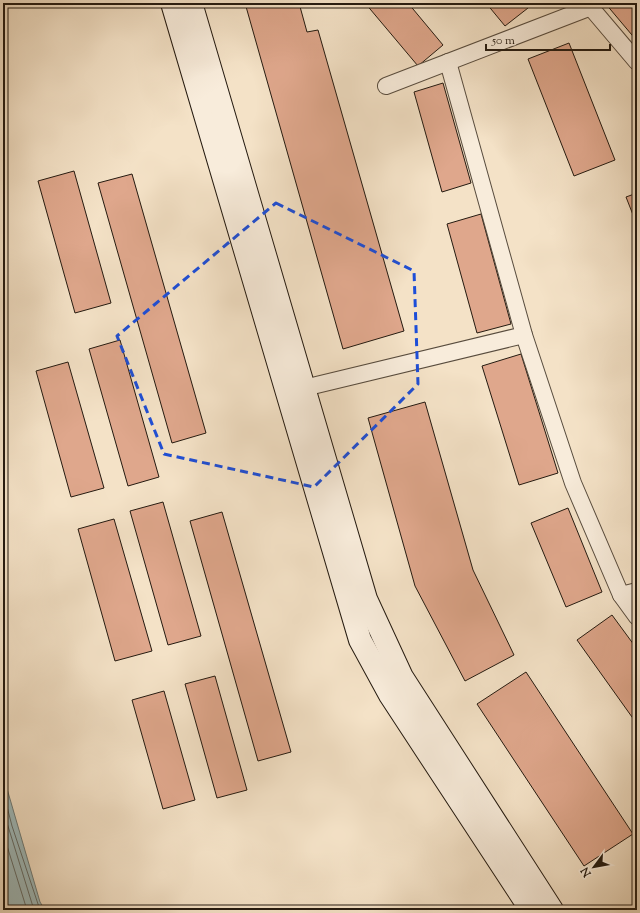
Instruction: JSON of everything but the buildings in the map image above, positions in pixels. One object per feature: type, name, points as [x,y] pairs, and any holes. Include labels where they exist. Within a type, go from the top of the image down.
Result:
[{"type":"main road","points":[[172,3],[360,640],[390,695],[531,910]]},
{"type":"main road","points":[[191,3],[366,599],[384,641],[402,677],[552,910]]},
{"type":"street","points":[[386,86],[589,5],[637,62]]},
{"type":"street","points":[[448,62],[524,336],[573,483],[621,595],[637,617]]},
{"type":"street","points":[[304,388],[524,336]]},
{"type":"street","points":[[621,595],[637,591]]},
{"type":"highlighted area","points":[[276,203],[414,271],[418,384],[314,487],[164,454],[117,336]]},
{"type":"water","points":[[3,775],[40,902],[45,910],[3,910]]}]
